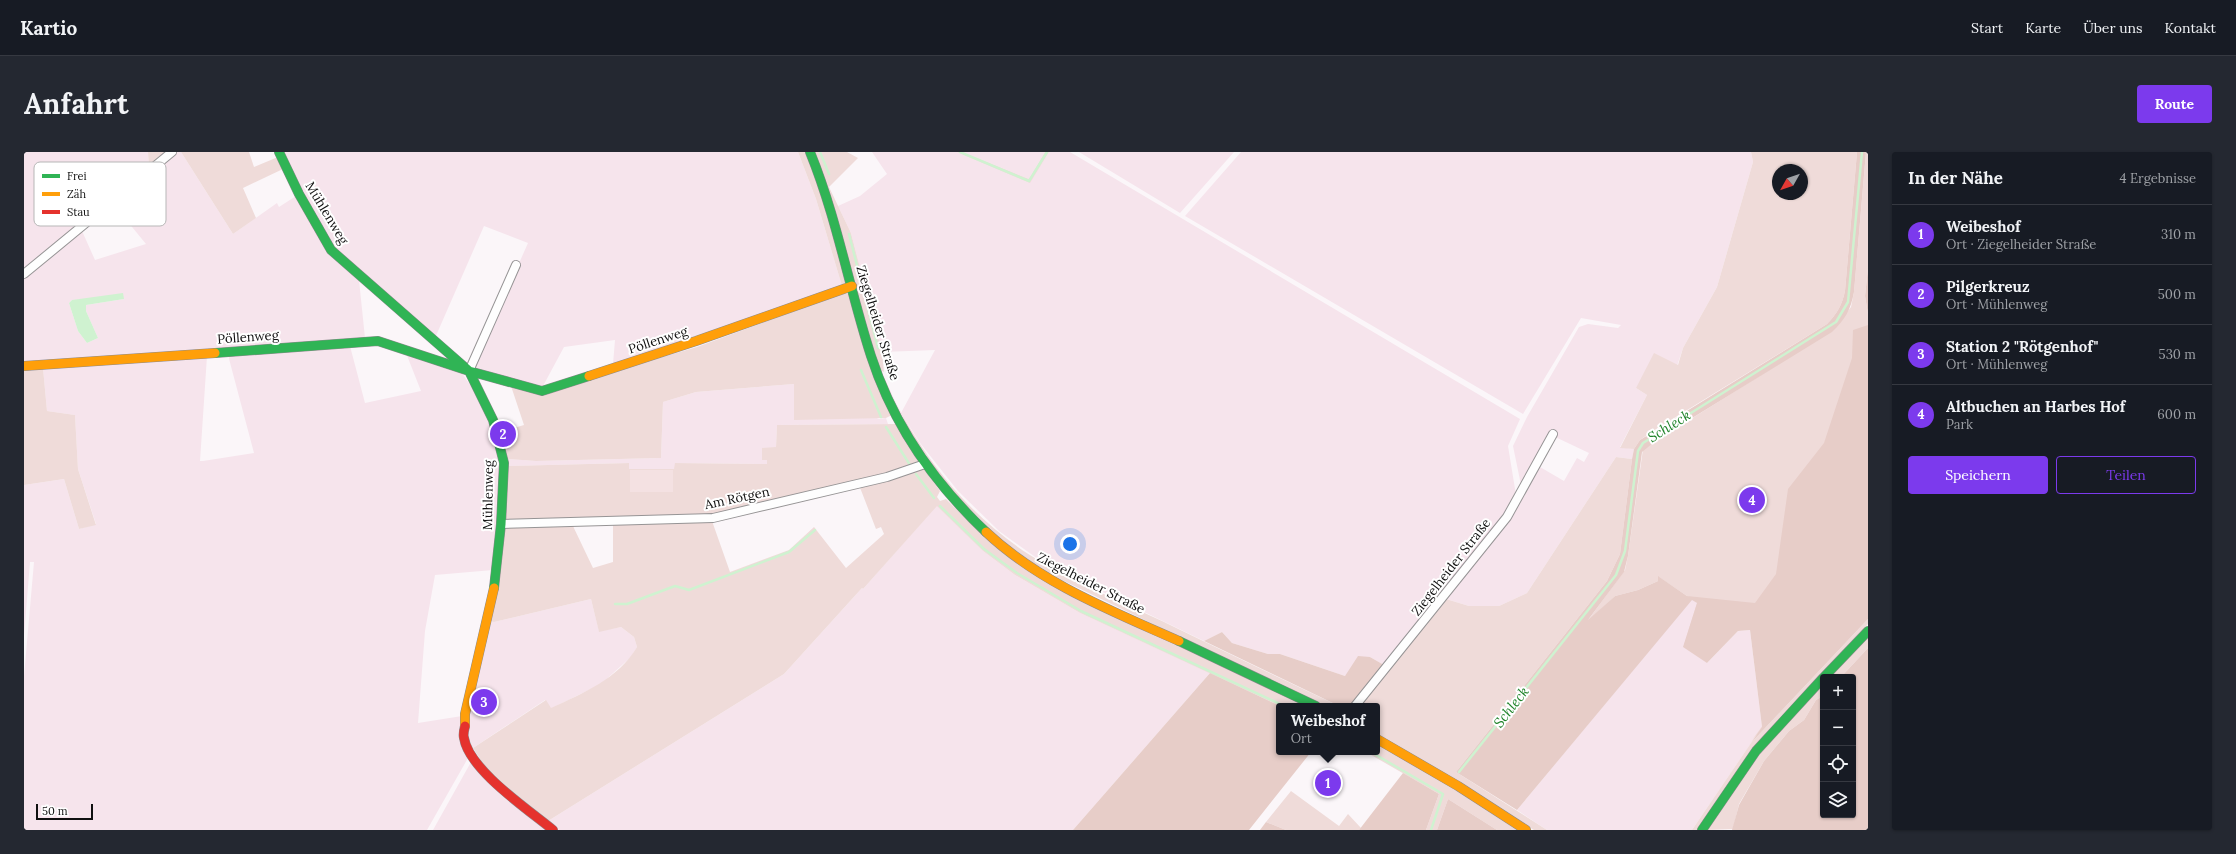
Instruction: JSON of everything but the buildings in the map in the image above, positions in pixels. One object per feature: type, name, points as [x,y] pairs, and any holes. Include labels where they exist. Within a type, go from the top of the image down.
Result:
[{"type":"street","points":[[160,162],[172,152]]},
{"type":"street","name":"Mühlenweg","points":[[279,152],[299,194],[331,250],[469,371],[493,420],[504,463],[501,524],[496,577],[465,714],[464,739],[472,757],[484,773],[553,830]]},
{"type":"street","name":"Ziegelheider Straße","points":[[810,152],[829,201],[870,355],[882,386],[898,420],[925,464],[970,518],[998,543],[1037,571],[1102,605],[1310,703]]},
{"type":"street","points":[[24,274],[82,226]]},
{"type":"street","points":[[469,371],[516,265]]},
{"type":"street","name":"Pöllenweg","points":[[24,366],[378,341],[469,371],[542,391],[696,342],[852,286]]},
{"type":"street","name":"Ziegelheider Straße","points":[[1357,703],[1507,516],[1553,434]]},
{"type":"street","name":"Am Rötgen","points":[[501,524],[713,518],[887,476],[925,464]]},
{"type":"street","points":[[1828,674],[1868,631]]},
{"type":"street","points":[[1702,830],[1756,751],[1820,682]]},
{"type":"street","points":[[1380,741],[1456,785],[1526,830]]},
{"type":"shaded area","points":[[24,152],[148,152],[149,162],[34,162],[34,226],[79,226],[24,271]]},
{"type":"shaded area","points":[[148,152],[168,152],[156,162],[149,162]]},
{"type":"shaded area","points":[[176,152],[181,152],[233,234],[277,203],[279,207],[296,196],[359,280],[365,338],[24,363],[24,278],[82,231],[95,260],[146,244],[131,226],[166,226],[166,162],[164,162]],"holes":[[[124,299],[86,305],[86,311],[98,338],[87,343],[78,331],[69,303],[72,300]]]},
{"type":"shaded area","points":[[181,152],[249,152],[254,167],[278,157],[283,169],[243,188],[256,218],[233,234]]},
{"type":"shaded area","points":[[283,152],[798,152],[816,199],[842,286],[613,364],[615,340],[564,347],[543,386],[472,369],[528,243],[484,226],[435,338],[335,249],[300,188]]},
{"type":"shaded area","points":[[798,152],[806,152],[820,188],[847,281],[842,286],[816,199]]},
{"type":"shaded area","points":[[813,152],[847,152],[858,158],[829,187],[851,233],[882,352],[884,372],[880,370]]},
{"type":"shaded area","points":[[872,152],[957,152],[1030,182],[1049,152],[1070,152],[1520,419],[1508,446],[1516,495],[1505,514],[1384,665],[1370,657],[1345,676],[1280,654],[1268,654],[1232,643],[1222,632],[1204,641],[1045,564],[999,531],[958,491],[920,443],[901,413],[935,350],[882,352],[851,233],[838,206],[860,196],[887,174]]},
{"type":"shaded area","points":[[957,152],[962,152],[1029,179],[1045,152],[1049,152],[1030,183]]},
{"type":"shaded area","points":[[962,152],[1045,152],[1029,179]]},
{"type":"shaded area","points":[[1079,152],[1234,152],[1180,213]]},
{"type":"shaded area","points":[[1241,152],[1751,152],[1753,162],[1717,287],[1683,348],[1677,366],[1636,388],[1647,395],[1620,447],[1634,449],[1632,459],[1616,457],[1527,593],[1499,606],[1469,606],[1446,599],[1511,518],[1540,467],[1564,481],[1577,458],[1584,462],[1589,453],[1551,435],[1521,485],[1513,446],[1527,417],[1579,327],[1588,324],[1618,328],[1621,325],[1581,318],[1523,414],[1185,216]]},
{"type":"shaded area","points":[[1751,152],[1857,152],[1845,291],[1841,305],[1834,317],[1827,324],[1653,431],[1640,440],[1634,449],[1620,448],[1647,395],[1636,388],[1654,353],[1678,365],[1683,348],[1717,287],[1753,162]]},
{"type":"shaded area","points":[[1857,152],[1866,152],[1854,292],[1847,314],[1832,332],[1658,439],[1642,452],[1628,556],[1624,572],[1588,620],[1615,596],[1638,590],[1658,581],[1658,576],[1687,596],[1755,603],[1776,574],[1788,489],[1824,443],[1852,358],[1853,330],[1868,325],[1868,619],[1751,743],[1762,727],[1750,630],[1738,631],[1707,663],[1683,647],[1697,603],[1692,600],[1517,810],[1456,772],[1607,581],[1620,554],[1632,459],[1634,449],[1640,440],[1827,324],[1834,317],[1841,305],[1845,291]]},
{"type":"shaded area","points":[[1866,152],[1868,152],[1868,268],[1865,296],[1868,314],[1868,545],[1859,627],[1752,740],[1763,725],[1751,628],[1739,628],[1684,645],[1698,600],[1687,596],[1659,577],[1658,581],[1638,590],[1615,596],[1586,623],[1625,570],[1643,449],[1833,330],[1851,307],[1854,292]]},
{"type":"shaded area","points":[[1868,268],[1868,314],[1865,296]]},
{"type":"shaded area","points":[[123,293],[124,299],[86,305],[86,311],[98,338],[87,343],[78,331],[69,303],[72,300]]},
{"type":"shaded area","points":[[843,293],[850,294],[892,415],[886,418],[794,420],[794,384],[696,392],[663,402],[661,458],[536,461],[507,459],[501,432],[524,425],[511,386],[543,396],[600,375],[697,347]]},
{"type":"shaded area","points":[[350,346],[365,403],[421,391],[406,353],[459,369],[480,399],[489,420],[500,466],[493,570],[435,575],[425,631],[418,723],[462,716],[468,758],[427,830],[24,830],[24,676],[34,562],[30,562],[24,636],[24,485],[64,479],[79,529],[96,524],[78,469],[75,415],[47,411],[43,368],[207,356],[200,461],[203,461],[254,453],[228,355]]},
{"type":"shaded area","points":[[43,368],[47,411],[75,415],[78,469],[96,525],[79,529],[64,479],[24,485],[24,369]]},
{"type":"shaded area","points":[[883,377],[884,377],[897,405]]},
{"type":"shaded area","points":[[794,384],[879,419],[886,418],[888,424],[777,425],[776,448],[762,448],[762,460],[767,460],[767,464],[675,463],[675,469],[629,469],[628,463],[507,466],[507,459],[536,461],[661,458],[663,402],[696,392]]},
{"type":"shaded area","points":[[897,405],[930,459],[950,484],[971,507],[1019,548],[1088,587],[1333,703],[1316,703],[1062,580],[1033,563],[1005,543],[949,489],[911,433]]},
{"type":"shaded area","points":[[896,424],[918,461],[913,466],[887,474],[716,515],[505,520],[507,466],[629,463],[629,469],[674,469],[675,463],[767,464],[767,460],[762,460],[762,448],[776,447],[777,425]]},
{"type":"shaded area","points":[[1616,457],[1632,459],[1620,554],[1607,581],[1456,772],[1547,830],[1534,830],[1380,737],[1380,703],[1362,703],[1446,599],[1469,606],[1499,606],[1527,593]]},
{"type":"shaded area","points":[[924,469],[940,491],[937,497],[940,501],[946,499],[965,518],[1028,569],[1300,703],[1276,704],[1080,613],[1015,575],[983,551],[937,506],[784,674],[548,821],[487,770],[473,748],[546,700],[551,708],[599,684],[620,668],[637,647],[634,637],[621,627],[599,632],[591,599],[494,622],[489,621],[505,529],[508,527],[572,524],[593,568],[613,562],[613,523],[712,521],[730,572],[789,550],[814,527],[846,568],[884,534],[881,527],[876,529],[859,485]]},
{"type":"shaded area","points":[[630,470],[673,470],[673,492],[630,492]]},
{"type":"shaded area","points":[[937,505],[983,551],[1015,575],[1080,613],[1210,673],[1073,830],[559,830],[548,821],[784,674],[862,588],[863,589]]},
{"type":"shaded area","points":[[591,599],[599,631],[621,627],[634,637],[637,647],[631,657],[601,684],[550,709],[545,700],[473,748],[468,739],[469,714],[489,621],[494,622]]},
{"type":"shaded area","points":[[1692,599],[1697,603],[1707,663],[1738,631],[1750,630],[1762,727],[1692,830],[1547,830],[1517,810]]},
{"type":"shaded area","points":[[1868,619],[1868,624],[1782,716],[1697,830],[1692,830],[1751,743]]},
{"type":"shaded area","points":[[1222,632],[1232,643],[1268,654],[1280,654],[1345,676],[1358,656],[1370,657],[1384,665],[1352,703],[1333,703],[1204,641]]},
{"type":"shaded area","points":[[1868,634],[1868,648],[1844,674],[1831,674]]},
{"type":"shaded area","points":[[1868,648],[1868,830],[1732,830],[1739,805],[1764,761],[1789,731],[1804,720],[1816,700],[1820,698],[1820,818],[1856,818],[1856,674],[1844,674]]},
{"type":"shaded area","points":[[1210,673],[1276,704],[1276,755],[1309,755],[1249,830],[1073,830]]},
{"type":"shaded area","points":[[1820,685],[1820,698],[1816,700],[1804,720],[1789,731],[1764,761],[1739,804],[1733,829],[1706,830],[1753,760]]},
{"type":"shaded area","points":[[1380,746],[1435,776],[1519,830],[1497,830],[1448,799],[1437,830],[1426,830],[1439,794],[1371,755],[1380,755]]},
{"type":"shaded area","points":[[471,762],[548,830],[433,830]]},
{"type":"shaded area","points":[[1403,773],[1439,794],[1426,830],[1359,830]]},
{"type":"shaded area","points":[[1291,791],[1339,826],[1348,814],[1361,828],[1359,830],[1286,830],[1266,822]]},
{"type":"shaded area","points":[[1448,799],[1497,830],[1437,830]]},
{"type":"shaded area","points":[[1266,822],[1286,830],[1260,830]]},
{"type":"waterway","points":[[820,152],[829,174]]},
{"type":"waterway","points":[[960,152],[1029,181],[1047,152]]},
{"type":"waterway","name":"Schleck","points":[[1459,772],[1616,575],[1625,551],[1638,451],[1643,443],[1836,322],[1848,302],[1862,152]]},
{"type":"waterway","points":[[849,234],[878,348]]},
{"type":"waterway","points":[[861,370],[881,417]]},
{"type":"waterway","points":[[886,427],[910,465]]},
{"type":"waterway","points":[[916,474],[934,498]]},
{"type":"waterway","points":[[940,506],[984,549],[1017,573],[1081,611],[1278,703]]},
{"type":"waterway","points":[[615,604],[627,604],[675,586],[689,590],[789,552],[815,530]]},
{"type":"waterway","points":[[1376,755],[1443,794],[1431,830]]},
{"type":"traffic: fast","points":[[279,152],[299,194],[331,250],[469,371],[493,420],[504,463],[501,524],[494,588]]},
{"type":"traffic: fast","points":[[810,152],[828,202],[871,356],[891,405],[903,429],[933,473],[949,493],[986,532]]},
{"type":"traffic: fast","points":[[215,353],[378,341],[469,371],[542,391],[589,376]]},
{"type":"traffic: fast","points":[[1827,674],[1868,631]]},
{"type":"traffic: fast","points":[[1179,641],[1310,703]]},
{"type":"traffic: fast","points":[[1702,830],[1756,751],[1820,681]]},
{"type":"traffic: slow","points":[[589,376],[696,341],[852,286]]},
{"type":"traffic: slow","points":[[24,366],[215,353]]},
{"type":"traffic: slow","points":[[986,532],[1007,550],[1053,581],[1103,607],[1179,641]]},
{"type":"traffic: slow","points":[[465,726],[465,714],[494,588]]},
{"type":"traffic: slow","points":[[1380,741],[1458,786],[1526,830]]},
{"type":"traffic: jam","points":[[465,726],[464,738],[468,750],[477,763],[501,788],[553,830]]},
{"type":"place","name":"Pilgerkreuz","points":[[503,434]]},
{"type":"place","name":"Altbuchen an Harbes Hof","points":[[1752,500]]},
{"type":"place","name":"Station 2 \"Rötgenhof\"","points":[[484,702]]},
{"type":"place","name":"Weibeshof","points":[[1328,783]]}]
